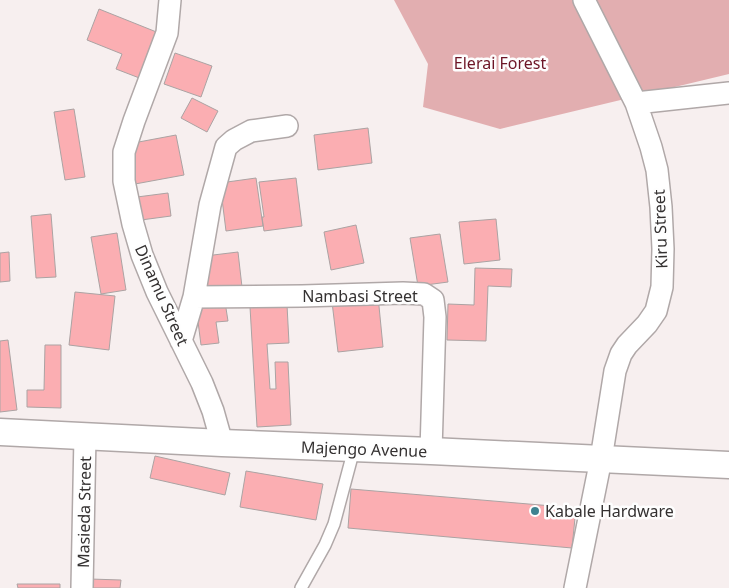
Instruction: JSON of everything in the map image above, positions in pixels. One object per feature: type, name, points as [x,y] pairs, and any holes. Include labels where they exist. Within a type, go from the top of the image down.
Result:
[{"type":"street","name":"Dinamu Street","points":[[170,0],[167,33],[124,152],[124,181],[132,224],[142,256],[157,292],[202,383],[213,411],[222,443]]},
{"type":"street","name":"Kiru Street","points":[[575,588],[601,459],[615,371],[621,354],[627,345],[647,324],[656,311],[662,287],[663,249],[657,170],[636,102],[584,0]]},
{"type":"street","points":[[636,102],[729,93]]},
{"type":"street","points":[[181,341],[194,297],[210,206],[226,147],[234,140],[251,131],[286,126]]},
{"type":"street","name":"Nambasi Street","points":[[194,297],[424,294],[433,300],[435,317],[431,451]]},
{"type":"street","name":"Majengo Avenue","points":[[0,432],[729,465]]},
{"type":"street","name":"Masieda Street","points":[[82,588],[85,436]]},
{"type":"lane","points":[[301,588],[325,545],[334,524],[354,449]]},
{"type":"green space","name":"Elerai Forest","points":[[394,0],[729,0],[729,74],[500,129],[423,107],[428,64]]},
{"type":"building","points":[[99,9],[159,33],[142,79],[116,69],[122,54],[87,40]]},
{"type":"building","points":[[175,53],[212,66],[201,97],[164,84]]},
{"type":"building","points":[[192,98],[218,111],[207,132],[181,118]]},
{"type":"building","points":[[74,109],[85,177],[65,180],[54,112]]},
{"type":"building","points":[[368,128],[372,163],[318,170],[314,135]]},
{"type":"building","points":[[176,135],[184,175],[135,184],[128,144]]},
{"type":"building","points":[[256,178],[263,226],[226,231],[220,183]]},
{"type":"building","points":[[296,178],[302,226],[264,231],[259,182]]},
{"type":"building","points":[[168,193],[171,216],[141,220],[137,197]]},
{"type":"building","points":[[51,214],[56,277],[36,278],[31,216]]},
{"type":"building","points":[[496,219],[500,260],[464,264],[459,222]]},
{"type":"building","points":[[356,225],[364,263],[331,270],[324,232]]},
{"type":"building","points":[[117,233],[126,290],[101,294],[91,237]]},
{"type":"building","points":[[440,234],[448,282],[418,286],[410,238]]},
{"type":"building","points":[[9,252],[10,281],[0,282],[0,253]]},
{"type":"building","points":[[238,252],[242,287],[208,290],[205,256]]},
{"type":"building","points":[[475,268],[512,269],[511,287],[488,286],[486,341],[447,340],[448,304],[474,305]]},
{"type":"building","points":[[75,292],[115,296],[109,350],[69,345]]},
{"type":"building","points":[[378,296],[383,347],[338,352],[332,302]]},
{"type":"building","points":[[225,302],[228,321],[216,322],[219,343],[201,345],[196,306]]},
{"type":"building","points":[[287,305],[289,343],[267,344],[270,389],[276,389],[275,362],[288,362],[291,425],[257,427],[250,307]]},
{"type":"building","points":[[8,340],[17,410],[0,412],[0,341]]},
{"type":"building","points":[[45,345],[61,345],[61,408],[27,407],[27,390],[44,390]]},
{"type":"building","points":[[155,456],[230,473],[225,495],[150,478]]},
{"type":"building","points":[[246,471],[323,484],[316,520],[240,507]]},
{"type":"building","points":[[351,489],[576,508],[572,548],[348,528]]},
{"type":"building","points":[[90,579],[121,580],[120,588],[90,588]]},
{"type":"building","points":[[17,584],[60,584],[60,588],[18,588]]},
{"type":"place","name":"Kabale Hardware","points":[[535,511]]}]
